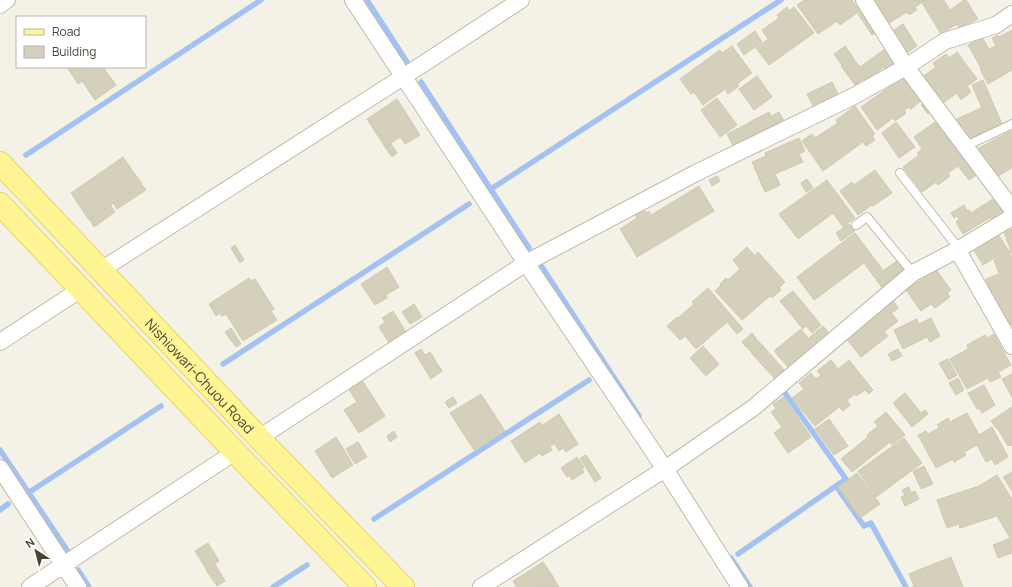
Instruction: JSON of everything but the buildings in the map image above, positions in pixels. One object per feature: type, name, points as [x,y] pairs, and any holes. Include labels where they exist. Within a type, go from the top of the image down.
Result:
[{"type":"main road","name":"Nishiowari-Chuou Road","points":[[0,163],[259,438],[403,587]]},
{"type":"main road","name":"Nishiowari-Chuou Road","points":[[0,204],[365,587]]},
{"type":"street","points":[[0,5],[7,0]]},
{"type":"street","points":[[353,0],[526,263],[665,469],[740,587]]},
{"type":"street","points":[[101,270],[404,77],[521,0]]},
{"type":"street","points":[[864,0],[906,67],[1012,209]]},
{"type":"street","points":[[259,438],[526,263],[694,174],[854,96],[906,67],[945,41],[996,25],[1012,14]]},
{"type":"street","points":[[481,587],[665,469],[753,408],[913,272],[958,249],[1012,217]]},
{"type":"street","points":[[958,249],[1012,346]]},
{"type":"street","points":[[0,342],[81,289]]},
{"type":"street","points":[[30,587],[235,452]]},
{"type":"street","points":[[0,468],[78,587]]},
{"type":"lane","points":[[966,146],[1012,124]]},
{"type":"lane","points":[[900,172],[958,249]]},
{"type":"lane","points":[[856,225],[868,217],[913,272]]},
{"type":"waterway","points":[[26,155],[261,0]]},
{"type":"waterway","points":[[367,0],[407,62]]},
{"type":"waterway","points":[[491,189],[781,0]]},
{"type":"waterway","points":[[421,82],[529,248]]},
{"type":"waterway","points":[[223,364],[469,204]]},
{"type":"waterway","points":[[542,267],[639,416]]},
{"type":"waterway","points":[[374,519],[589,380]]},
{"type":"waterway","points":[[738,554],[846,479],[785,393]]},
{"type":"waterway","points":[[28,493],[161,406]]},
{"type":"waterway","points":[[0,450],[67,550]]},
{"type":"waterway","points":[[836,486],[864,526],[871,523],[906,587]]},
{"type":"waterway","points":[[0,510],[8,504]]},
{"type":"waterway","points":[[731,558],[750,587]]},
{"type":"waterway","points":[[273,587],[307,565]]},
{"type":"waterway","points":[[78,570],[89,587]]}]
